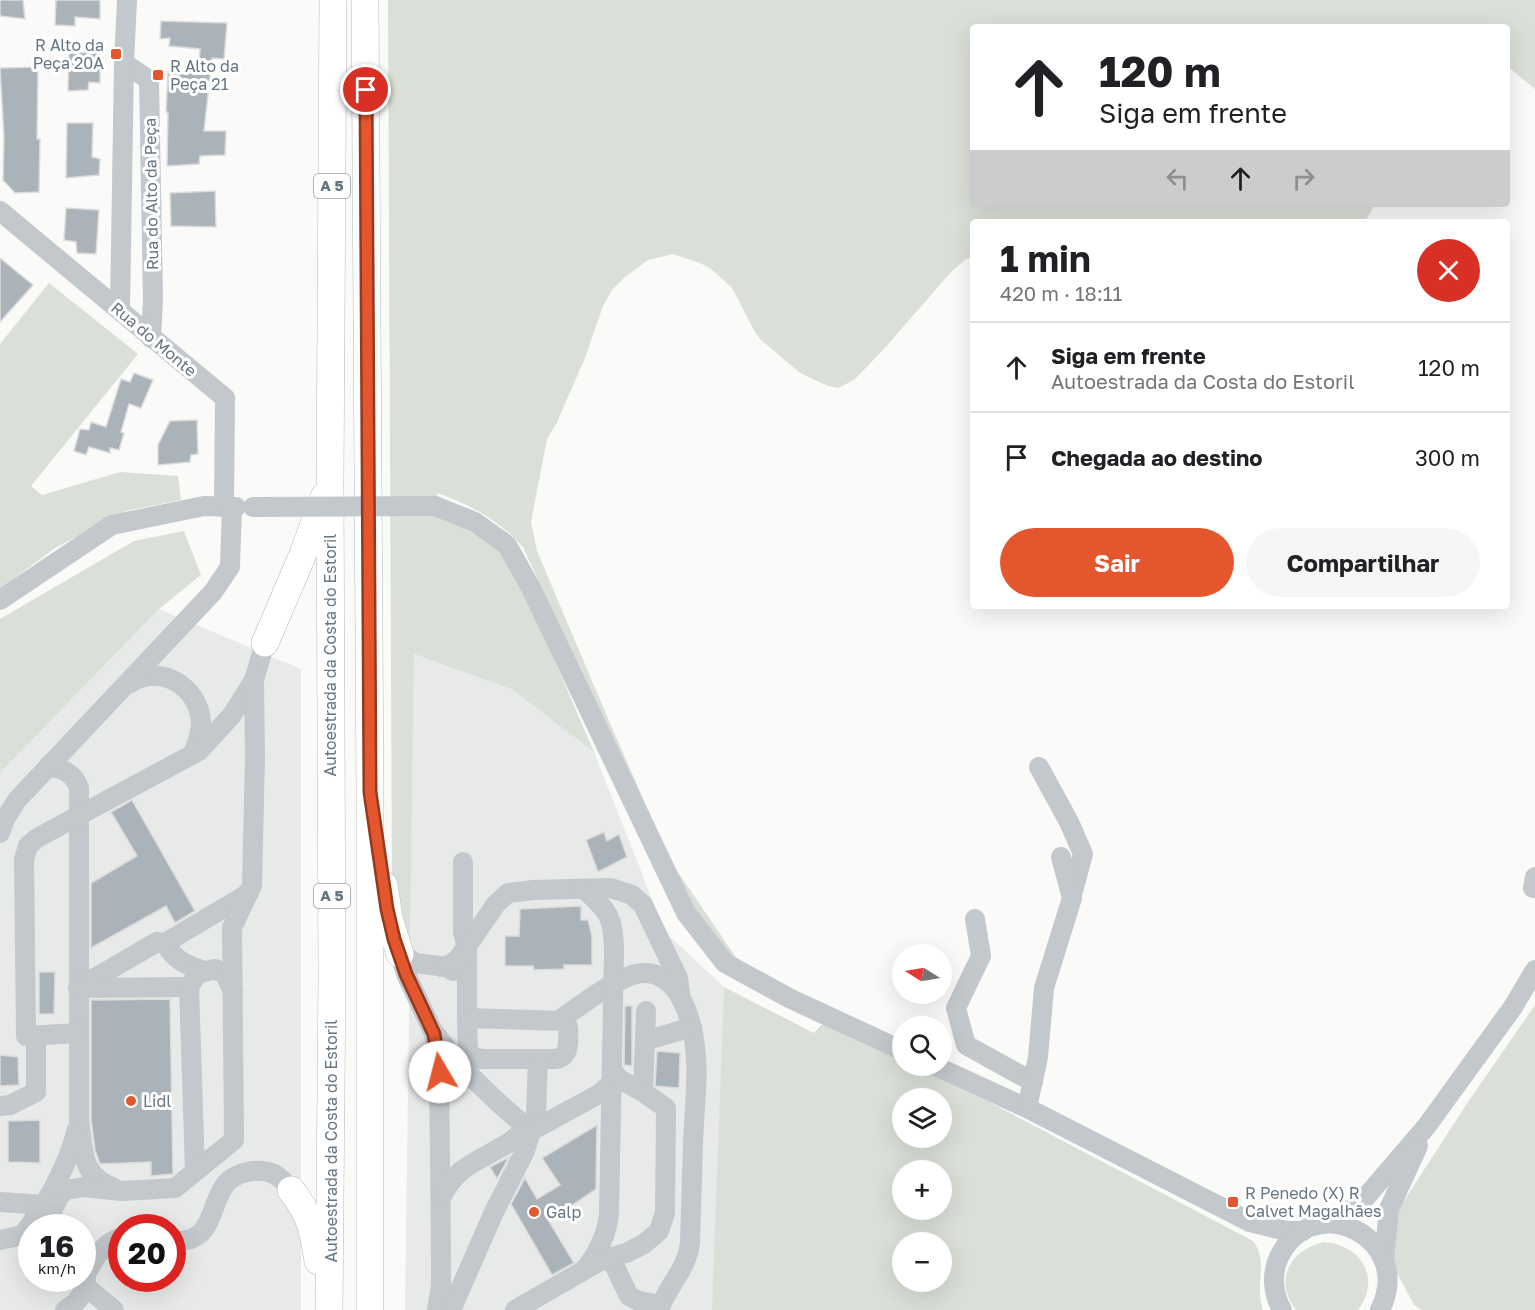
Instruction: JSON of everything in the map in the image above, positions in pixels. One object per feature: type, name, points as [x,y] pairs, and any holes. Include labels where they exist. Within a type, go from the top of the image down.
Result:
[{"type":"highway","name":"Autoestrada da Costa do Estoril","points":[[329,1310],[332,988],[330,481],[333,0]]},
{"type":"highway","name":"A 5","points":[[365,0],[370,792],[370,1310]]},
{"type":"highway","points":[[265,643],[330,481]]},
{"type":"highway","points":[[370,792],[387,909],[400,954]]},
{"type":"highway","points":[[291,1190],[304,1207],[311,1224],[323,1310]]},
{"type":"street","name":"Rua do Alto da Peça","points":[[120,309],[127,0]]},
{"type":"street","name":"Rua do Alto da Peça","points":[[124,63],[149,80],[153,300],[151,338]]},
{"type":"street","name":"Rua do Monte","points":[[0,211],[225,398],[228,507]]},
{"type":"street","points":[[0,600],[112,525],[127,520],[204,506],[435,506],[475,522],[507,545],[531,588],[686,913],[725,963],[789,998],[892,1046]]},
{"type":"street","points":[[0,833],[5,819],[17,800],[128,685],[213,592],[230,567],[228,507]]},
{"type":"street","points":[[166,678],[161,664],[163,651],[173,635]]},
{"type":"street","points":[[78,1033],[26,1036],[24,860],[26,852],[32,842],[200,751],[232,715],[254,680],[265,643]]},
{"type":"street","points":[[128,685],[145,676],[166,678],[186,689],[198,707],[200,731],[193,754]]},
{"type":"street","points":[[52,1214],[58,1196],[66,1190],[82,1187],[122,1191],[176,1188],[234,1140],[232,928],[252,885],[254,680]]},
{"type":"street","points":[[48,766],[61,769],[77,780],[80,788],[79,1120],[86,1167],[101,1183],[122,1191]]},
{"type":"street","points":[[1027,1108],[1038,1057],[1044,988],[1083,854],[1069,822],[1039,767]]},
{"type":"street","points":[[1061,857],[1072,898]]},
{"type":"street","points":[[463,862],[463,932],[467,948],[466,986],[468,1052],[472,1056],[489,1060],[559,1059],[566,1054],[568,1027],[566,1022],[467,1018]]},
{"type":"street","points":[[583,1271],[595,1256],[608,1220],[614,983],[614,944],[610,918],[603,907],[584,889]]},
{"type":"street","points":[[441,967],[451,964],[467,948],[496,904],[508,893],[617,889],[632,895],[648,913],[678,978],[681,999]]},
{"type":"street","points":[[78,988],[157,942],[165,943],[249,894]]},
{"type":"street","points":[[975,919],[981,956],[956,1008],[966,1045],[1033,1082]]},
{"type":"street","points":[[165,943],[185,965],[205,971]]},
{"type":"street","points":[[400,954],[424,965],[455,972],[466,986]]},
{"type":"street","points":[[400,954],[406,974],[432,1029],[454,1058],[506,1111],[528,1129]]},
{"type":"street","points":[[195,1171],[189,987],[197,974],[215,969],[225,974],[234,993]]},
{"type":"street","points":[[1282,1310],[1275,1290],[1274,1277],[1276,1263],[1283,1250],[1303,1231],[1329,1223],[1359,1205],[1426,1127],[1513,1007],[1535,970]]},
{"type":"street","points":[[560,1020],[614,983],[635,974],[655,974],[670,983],[681,999],[692,1027],[696,1055],[690,1243],[684,1268],[660,1308],[629,1296],[615,1267],[604,1259]]},
{"type":"street","points":[[78,988],[189,987]]},
{"type":"street","points":[[643,1092],[646,1011]]},
{"type":"street","points":[[645,1041],[692,1027]]},
{"type":"street","points":[[432,1029],[440,1072],[441,1278],[437,1310]]},
{"type":"street","points":[[0,1106],[10,1105],[36,1092],[36,1036]]},
{"type":"street","points":[[451,1310],[494,1212],[523,1157],[528,1129],[536,1114],[538,1059]]},
{"type":"street","points":[[952,1074],[1027,1108],[1250,1222],[1262,1231],[1272,1248],[1276,1263]]},
{"type":"street","points":[[515,1310],[604,1259],[626,1253],[644,1244],[659,1232],[663,1222],[666,1108],[620,1078],[613,1076]]},
{"type":"street","points":[[441,1198],[447,1187],[462,1170],[528,1129],[599,1094],[613,1076]]},
{"type":"street","points":[[39,1214],[62,1174],[79,1120]]},
{"type":"street","points":[[1384,1260],[1389,1209],[1426,1127]]},
{"type":"street","points":[[62,1174],[80,1169],[94,1175]]},
{"type":"street","points":[[186,1240],[201,1232],[210,1222],[223,1188],[237,1175],[250,1171],[262,1171],[276,1175],[291,1190]]},
{"type":"street","points":[[0,1202],[45,1204]]},
{"type":"street","points":[[1250,1222],[1287,1231],[1303,1231]]},
{"type":"street","points":[[1329,1223],[1347,1226],[1362,1233],[1376,1245],[1384,1260],[1388,1278],[1384,1307]]},
{"type":"street","points":[[0,1239],[18,1236]]},
{"type":"street","points":[[96,1256],[108,1244]]},
{"type":"street","points":[[96,1286],[114,1310]]},
{"type":"street","points":[[68,1310],[77,1302],[80,1292]]},
{"type":"shaded area","points":[[388,0],[1535,0],[1535,89],[1510,69],[1510,24],[970,24],[970,207],[1373,207],[1367,219],[970,219],[970,258],[952,271],[854,380],[838,388],[828,386],[800,373],[761,340],[732,288],[710,268],[673,254],[648,260],[625,277],[612,290],[603,306],[585,358],[557,422],[547,439],[531,522],[537,551],[671,862],[739,962],[710,939],[629,780],[523,547],[484,514],[437,493],[437,516],[477,532],[503,554],[522,585],[594,752],[511,689],[414,654],[410,948],[392,891]]},
{"type":"shaded area","points":[[49,283],[138,354],[31,486],[42,495],[120,472],[178,476],[181,500],[126,511],[55,548],[0,589],[0,344]]},
{"type":"shaded area","points":[[184,531],[201,575],[159,609],[0,773],[0,619],[134,541]]},
{"type":"shaded area","points":[[159,609],[301,669],[301,1310],[0,1310],[0,773]]},
{"type":"shaded area","points":[[414,654],[511,689],[594,752],[665,932],[724,987],[713,1310],[405,1310]]},
{"type":"shaded area","points":[[724,987],[814,1033],[822,1024],[892,1057],[892,1076],[934,1076],[985,1100],[1253,1241],[1260,1257],[1260,1291],[1263,1310],[712,1310]]},
{"type":"shaded area","points":[[1535,1005],[1535,1310],[1422,1310],[1414,1305],[1396,1271],[1392,1248],[1396,1213],[1468,1102]]},
{"type":"shaded area","points":[[1324,1242],[1348,1249],[1364,1265],[1368,1275],[1368,1286],[1365,1298],[1358,1310],[1296,1310],[1289,1299],[1286,1277],[1294,1259],[1312,1246]]},
{"type":"building","points":[[0,0],[23,0],[25,19],[0,16]]},
{"type":"building","points":[[56,0],[100,0],[100,19],[75,17],[75,26],[55,25]]},
{"type":"building","points":[[161,21],[227,23],[224,59],[212,58],[204,131],[226,131],[225,155],[200,156],[199,164],[167,166],[168,71],[198,74],[200,49],[169,46],[170,38],[160,39]]},
{"type":"building","points":[[100,52],[100,83],[89,82],[88,90],[68,91],[69,53]]},
{"type":"building","points":[[38,67],[39,192],[15,193],[3,180],[4,138],[0,68]]},
{"type":"building","points":[[67,123],[93,123],[92,157],[100,159],[99,175],[66,178]]},
{"type":"building","points":[[215,191],[216,227],[171,226],[170,193]]},
{"type":"building","points":[[66,208],[99,210],[96,254],[77,253],[76,242],[64,240]]},
{"type":"building","points":[[0,258],[33,285],[0,322]]},
{"type":"building","points":[[134,373],[153,380],[141,408],[129,404],[121,432],[124,433],[119,450],[110,448],[110,453],[89,447],[86,455],[74,451],[80,429],[89,430],[91,422],[106,427],[121,379],[130,382]]},
{"type":"building","points":[[197,420],[198,454],[191,455],[190,462],[158,465],[158,445],[170,421]]},
{"type":"building","points":[[132,800],[195,911],[175,923],[166,906],[91,948],[91,883],[137,856],[111,812]]},
{"type":"building","points":[[604,832],[607,841],[619,834],[627,857],[598,872],[586,840]]},
{"type":"building","points":[[581,906],[581,920],[588,920],[592,936],[592,965],[564,965],[564,969],[534,970],[533,966],[505,966],[505,936],[519,936],[520,909]]},
{"type":"building","points":[[39,972],[55,972],[54,1014],[39,1014]]},
{"type":"building","name":"Lidl","points":[[170,999],[173,1174],[151,1176],[151,1162],[100,1164],[95,1150],[91,1119],[91,1000]]},
{"type":"building","points":[[625,1006],[632,1006],[632,1066],[624,1065]]},
{"type":"building","points":[[657,1051],[680,1053],[679,1088],[655,1086]]},
{"type":"building","points":[[0,1055],[18,1057],[19,1085],[0,1086]]},
{"type":"building","points":[[40,1120],[40,1163],[8,1162],[8,1121]]},
{"type":"building","points":[[597,1125],[596,1189],[571,1206],[570,1204],[547,1218],[574,1263],[552,1275],[511,1204],[525,1178],[537,1199],[560,1185],[542,1158]]},
{"type":"building","points":[[509,1157],[497,1179],[490,1167]]},
{"type":"place","name":"R Alto da Peça 20A","points":[[116,54]]},
{"type":"place","name":"R Alto da Peça 21","points":[[158,75]]},
{"type":"place","name":"Lidl","points":[[131,1101]]},
{"type":"place","name":"R Penedo (X) R Calvet Magalhães","points":[[1233,1202]]},
{"type":"place","name":"Galp","points":[[534,1212]]},
{"type":"route","points":[[366,90],[370,792],[387,909],[394,939],[406,974],[434,1034],[440,1072]]}]
